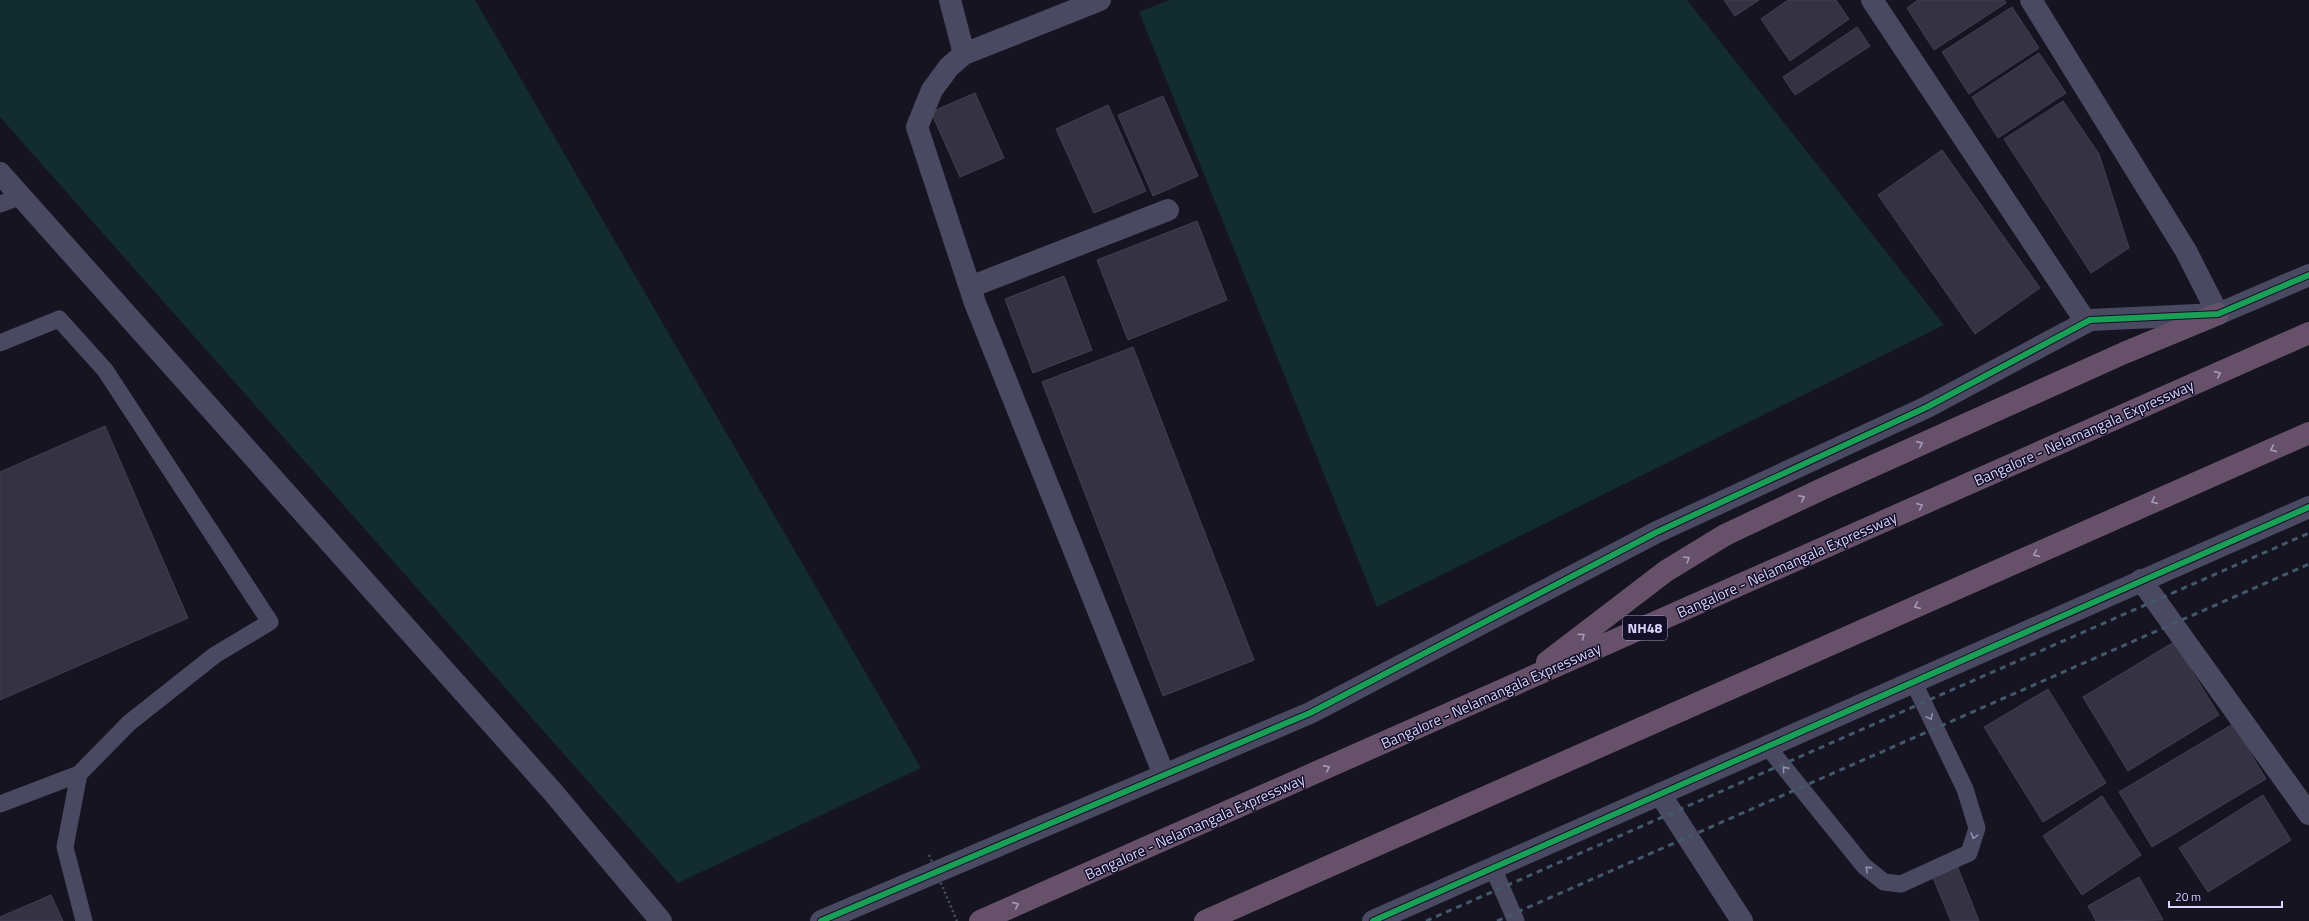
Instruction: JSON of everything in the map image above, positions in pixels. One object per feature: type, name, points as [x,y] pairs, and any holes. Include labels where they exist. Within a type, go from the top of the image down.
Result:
[{"type":"highway","points":[[1517,685],[1666,571],[1725,535],[1822,489],[2117,356],[2218,314]]},
{"type":"highway","name":"Bangalore - Nelamangala Expressway","points":[[980,921],[1517,685],[2309,333]]},
{"type":"highway","points":[[1205,921],[2309,433]]},
{"type":"street","points":[[950,0],[964,54]]},
{"type":"street","points":[[1100,0],[964,54],[949,67],[932,90],[917,127],[970,287],[1164,775]]},
{"type":"street","points":[[1872,0],[2086,322]]},
{"type":"street","points":[[2031,0],[2186,251],[2218,314]]},
{"type":"street","points":[[0,173],[552,791],[661,921]]},
{"type":"street","points":[[970,287],[1168,210]]},
{"type":"street","points":[[821,921],[1310,713],[1657,532],[1927,407],[2090,320],[2218,314],[2309,275]]},
{"type":"street","points":[[1373,921],[2309,507]]},
{"type":"street","points":[[2141,580],[2309,814]]},
{"type":"street","points":[[1660,794],[1742,921]]},
{"type":"lane","points":[[0,204],[22,196]]},
{"type":"lane","points":[[0,343],[59,319],[105,370],[270,622],[215,655],[129,723],[79,774],[0,804]]},
{"type":"lane","points":[[1767,746],[1864,866],[1884,882],[1901,884],[1969,852],[1977,828],[1965,789],[1913,681]]},
{"type":"lane","points":[[79,774],[64,847],[84,921]]},
{"type":"lane","points":[[1493,868],[1516,921]]},
{"type":"path","points":[[929,855],[957,921]]},
{"type":"green space","points":[[0,0],[475,0],[921,768],[678,883],[0,117]]},
{"type":"green space","points":[[1169,0],[1687,0],[1944,325],[1377,607],[1139,12]]},
{"type":"building","points":[[1724,0],[1759,0],[1735,16]]},
{"type":"building","points":[[1788,0],[1836,0],[1849,19],[1790,61],[1761,19]]},
{"type":"building","points":[[1918,0],[2004,0],[2006,3],[1934,50],[1907,8]]},
{"type":"building","points":[[2012,7],[2039,48],[1969,94],[1942,52]]},
{"type":"building","points":[[1857,27],[1870,46],[1795,95],[1783,77]]},
{"type":"building","points":[[2039,53],[2066,93],[1998,138],[1972,97]]},
{"type":"building","points":[[975,93],[1004,158],[960,177],[931,112]]},
{"type":"building","points":[[1163,96],[1198,176],[1153,196],[1118,115]]},
{"type":"building","points":[[2063,101],[2099,154],[2129,248],[2091,273],[2004,139]]},
{"type":"building","points":[[1108,105],[1146,191],[1094,213],[1056,129]]},
{"type":"building","points":[[1942,150],[2040,288],[1975,334],[1878,195]]},
{"type":"building","points":[[1197,221],[1227,300],[1128,340],[1097,260]]},
{"type":"building","points":[[1064,276],[1092,350],[1033,373],[1005,299]]},
{"type":"building","points":[[1133,347],[1254,660],[1163,696],[1042,382]]},
{"type":"building","points":[[105,426],[188,618],[0,700],[0,472]]},
{"type":"building","points":[[2174,642],[2219,715],[2128,771],[2083,697]]},
{"type":"building","points":[[2048,689],[2106,783],[2043,822],[1984,727]]},
{"type":"building","points":[[2233,724],[2266,779],[2152,847],[2119,792]]},
{"type":"building","points":[[2263,795],[2291,840],[2208,892],[2179,848]]},
{"type":"building","points":[[2102,796],[2141,855],[2082,895],[2043,836]]},
{"type":"building","points":[[1954,858],[1979,921],[1951,921],[1929,868]]},
{"type":"building","points":[[2139,877],[2163,920],[2096,921],[2088,906]]},
{"type":"building","points":[[51,895],[63,921],[0,921],[0,917]]},
{"type":"railway","points":[[1426,921],[2309,533]]},
{"type":"railway","points":[[1497,921],[2309,564]]},
{"type":"cycle path","points":[[821,921],[1310,713],[1657,532],[1927,407],[2090,320],[2218,314],[2309,275]]},
{"type":"cycle path","points":[[1373,921],[2309,507]]}]
